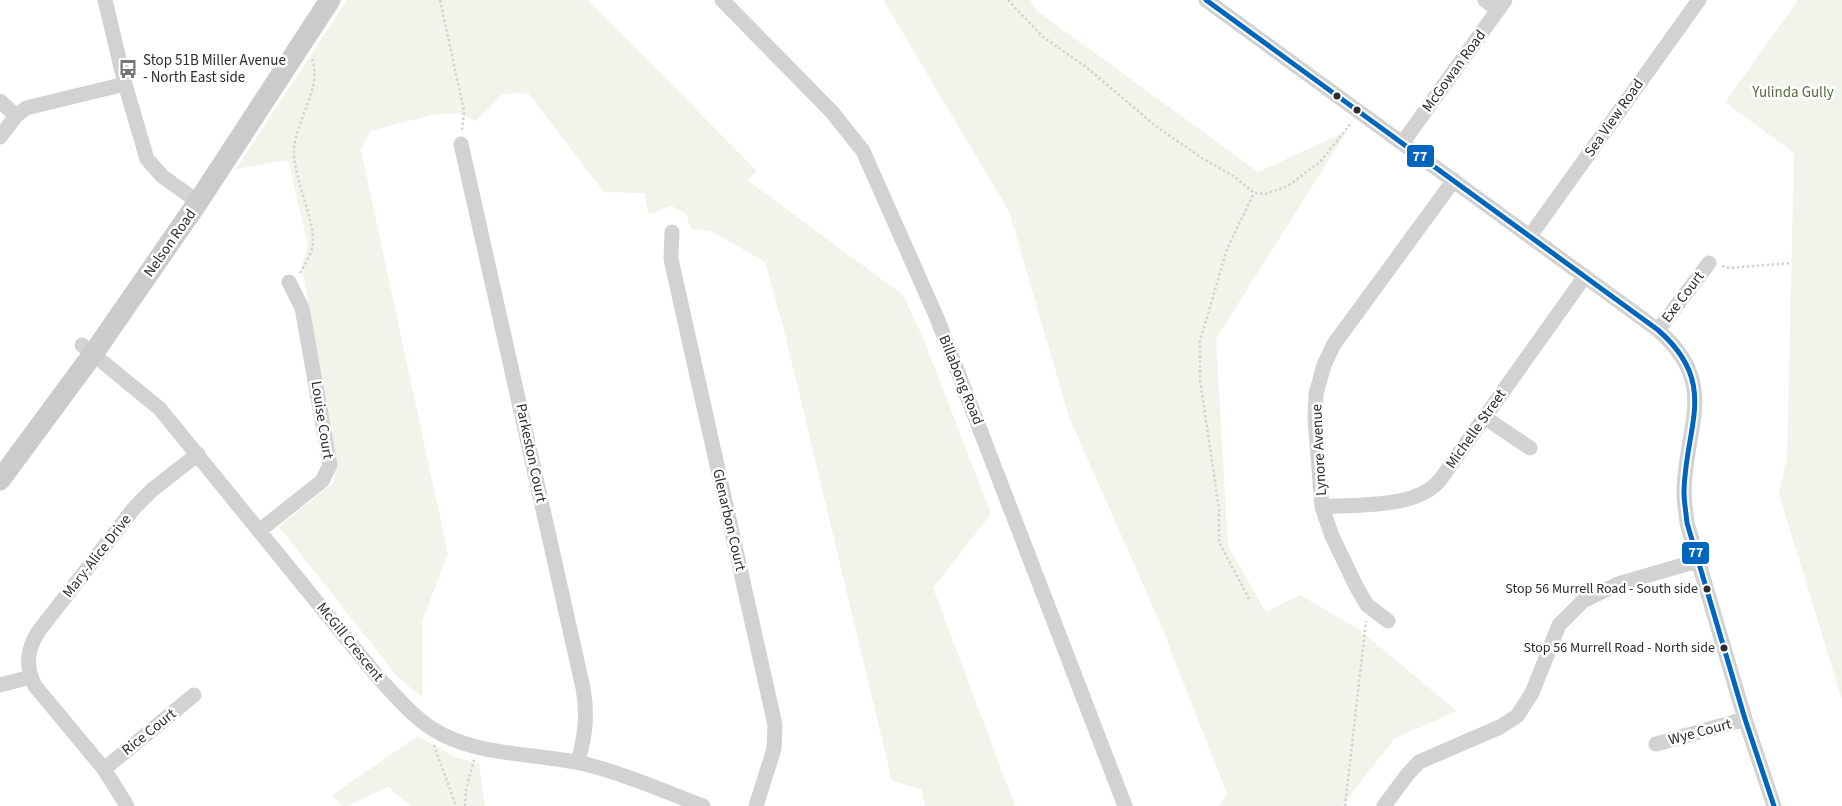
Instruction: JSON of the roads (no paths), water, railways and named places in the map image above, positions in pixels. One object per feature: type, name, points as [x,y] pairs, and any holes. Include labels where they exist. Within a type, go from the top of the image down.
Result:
[{"type":"main road","name":"Nelson Road","points":[[193,198],[312,0]]},
{"type":"main road","name":"Nelson Road","points":[[0,480],[87,349],[330,0]]},
{"type":"main road","name":"Nelson Road","points":[[0,456],[87,349]]},
{"type":"street","points":[[105,0],[125,84],[147,159],[155,169],[193,198]]},
{"type":"street","name":"Billabong Road","points":[[722,0],[832,112],[863,151],[940,327],[1125,806]]},
{"type":"street","points":[[1206,0],[1658,330],[1678,350],[1686,364],[1694,390],[1695,418],[1684,491],[1687,523],[1745,719],[1774,806]]},
{"type":"street","points":[[1485,0],[1501,5]]},
{"type":"street","name":"Sea View Road","points":[[1530,236],[1698,0]]},
{"type":"street","name":"McGowan Road","points":[[1403,142],[1501,5]]},
{"type":"street","points":[[0,137],[16,116],[31,106],[125,84]]},
{"type":"street","points":[[0,101],[16,116]]},
{"type":"street","name":"Parkeston Court","points":[[461,144],[583,688],[586,706],[586,727],[578,762]]},
{"type":"street","name":"Lynore Avenue","points":[[1388,622],[1367,605],[1342,557],[1322,506],[1315,418],[1317,388],[1324,365],[1344,330],[1454,180]]},
{"type":"street","name":"Glenarbon Court","points":[[672,232],[671,260],[775,725],[776,741],[756,806]]},
{"type":"street","name":"Exe Court","points":[[1658,330],[1709,263]]},
{"type":"street","name":"Michelle Street","points":[[1322,506],[1406,500],[1425,494],[1440,480],[1585,276]]},
{"type":"street","name":"Louise Court","points":[[259,530],[322,481],[330,465],[302,308],[294,278]]},
{"type":"street","name":"McGill Crescent","points":[[87,349],[152,400],[198,454],[377,676],[407,708],[429,727],[450,738],[475,746],[578,762],[606,770],[703,806]]},
{"type":"street","points":[[1484,417],[1530,448]]},
{"type":"street","name":"Mary-Alice Drive","points":[[127,806],[104,769],[46,700],[31,677],[28,657],[30,647],[38,632],[135,507],[152,490],[198,454]]},
{"type":"street","points":[[1384,806],[1406,775],[1419,762],[1500,727],[1517,716],[1532,693],[1559,626],[1583,601],[1618,584],[1697,561]]},
{"type":"street","points":[[0,685],[31,677]]},
{"type":"street","name":"Rice Court","points":[[104,769],[194,695]]},
{"type":"street","name":"Wye Court","points":[[1656,744],[1745,719]]},
{"type":"place","name":"Stop 51B Miller Avenue - North East side","points":[[128,69]]},
{"type":"place","name":"Stop 56 Murrell Road - South side","points":[[1707,589]]},
{"type":"place","name":"Stop 56 Murrell Road - North side","points":[[1724,648]]},
{"type":"park label","name":"Yulinda Gully","points":[[1793,92]]}]
